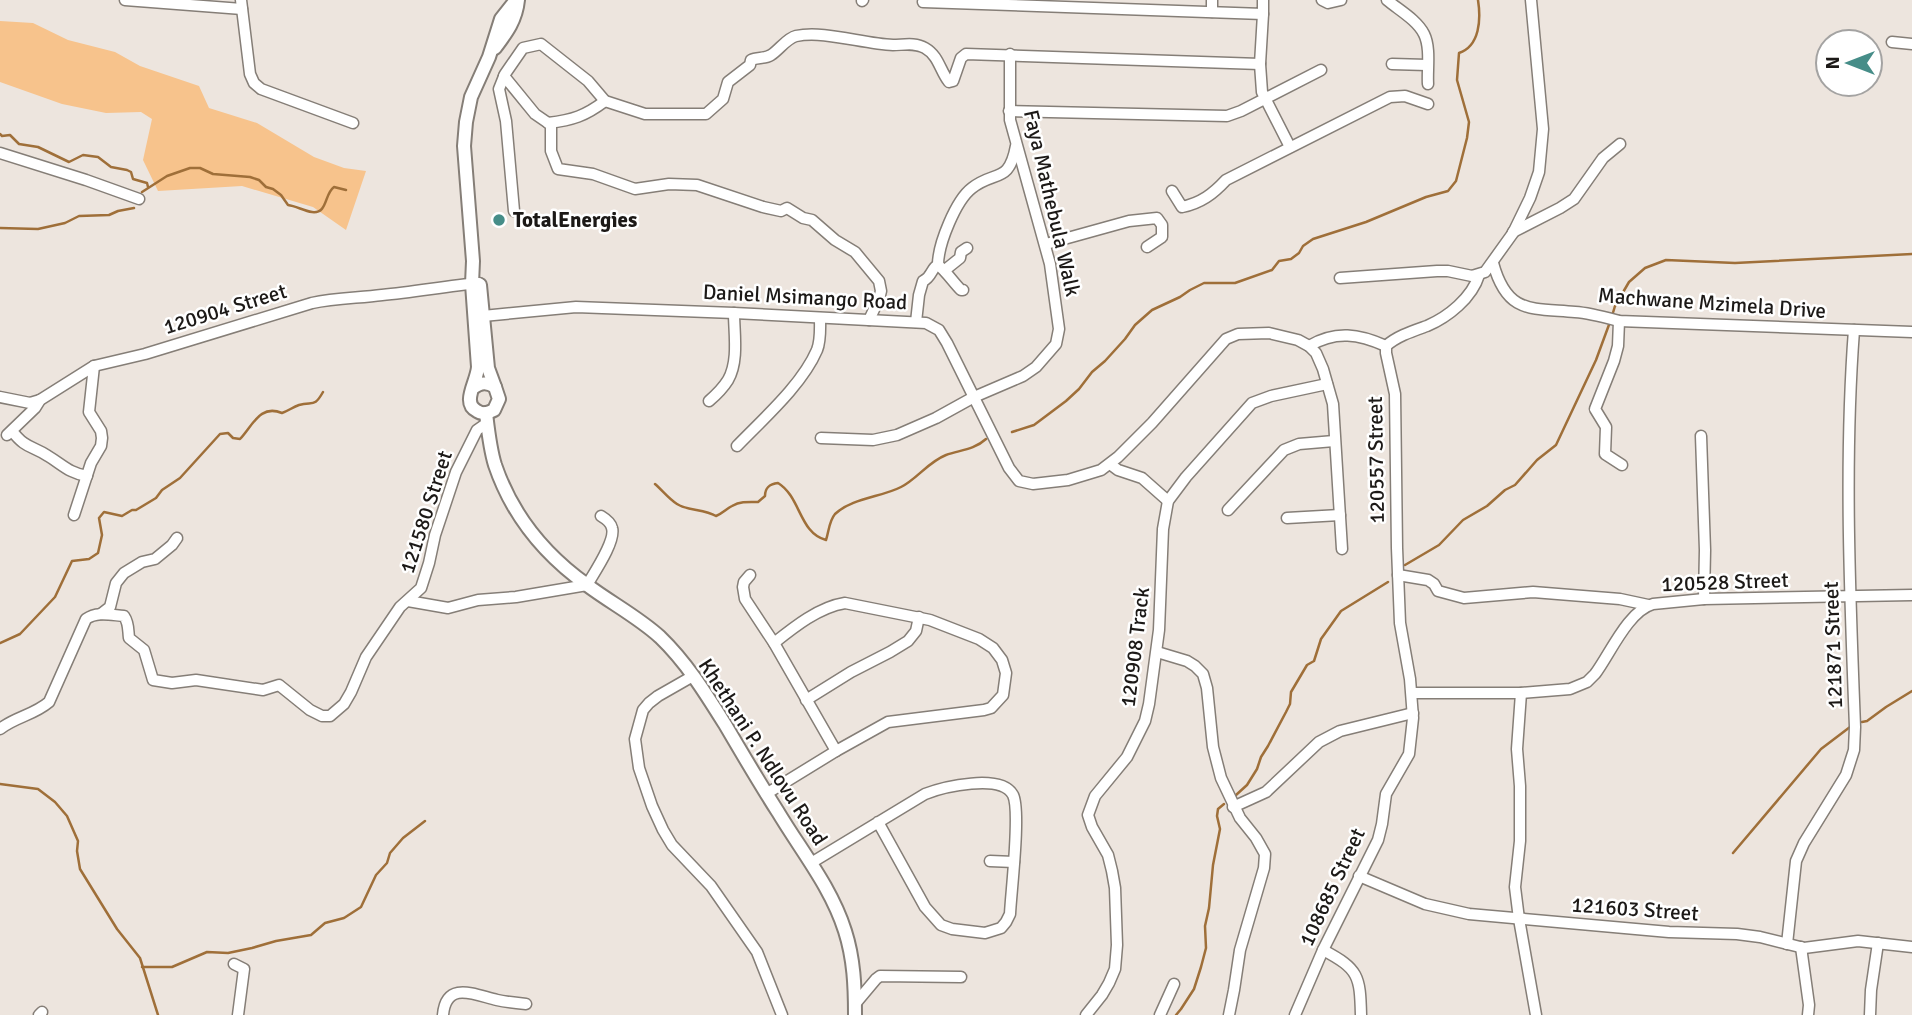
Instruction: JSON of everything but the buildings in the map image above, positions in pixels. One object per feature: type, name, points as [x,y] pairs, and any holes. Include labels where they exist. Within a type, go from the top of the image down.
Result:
[{"type":"street","points":[[125,0],[242,4],[248,65],[254,83],[261,89],[353,123]]},
{"type":"street","points":[[476,283],[478,367],[469,396],[471,405],[486,418],[498,403],[499,395],[488,368],[483,316],[473,261],[465,132],[471,97],[489,57],[511,27],[517,11],[517,0]]},
{"type":"street","points":[[1212,12],[1213,0]]},
{"type":"street","points":[[1263,0],[1261,85],[1290,147]]},
{"type":"street","points":[[1322,0],[1328,4],[1341,0]]},
{"type":"street","points":[[1387,0],[1424,35],[1428,84]]},
{"type":"street","points":[[1340,278],[1437,271],[1472,276],[1485,272],[1493,263],[1513,233],[1539,172],[1543,129],[1531,0]]},
{"type":"street","points":[[923,2],[1263,14]]},
{"type":"street","points":[[514,211],[506,121],[499,89],[504,76],[523,48],[541,44],[588,80],[605,101],[645,114],[706,114],[723,99],[728,82],[750,65],[754,57],[770,56],[793,36],[811,34],[890,45],[921,46],[940,62],[944,76],[950,82],[953,81],[961,58],[966,54],[1260,64]]},
{"type":"street","points":[[1892,42],[1912,44]]},
{"type":"street","name":"Faya Mathebula Walk","points":[[974,397],[1023,376],[1035,367],[1056,344],[1059,329],[1054,282],[1046,244],[1016,145],[1009,111],[1010,54]]},
{"type":"street","points":[[1392,64],[1427,65]]},
{"type":"street","points":[[1009,111],[1219,117],[1235,114],[1321,70]]},
{"type":"street","points":[[504,76],[535,114],[551,125],[551,151],[558,169],[593,174],[635,189],[669,184],[697,185],[763,207],[781,211],[787,208],[812,220],[835,240],[855,252],[879,281],[879,299],[869,320]]},
{"type":"street","points":[[1172,191],[1182,207],[1196,205],[1214,193],[1226,180],[1390,97],[1405,96],[1428,104]]},
{"type":"street","points":[[548,123],[571,121],[605,101]]},
{"type":"street","points":[[1513,233],[1574,199],[1603,158],[1620,144]]},
{"type":"street","points":[[963,290],[941,267],[943,236],[963,195],[974,185],[1006,172],[1013,160],[1016,145]]},
{"type":"street","points":[[0,153],[139,199]]},
{"type":"street","points":[[1046,244],[1129,221],[1157,218],[1162,225],[1162,237],[1147,247]]},
{"type":"street","points":[[916,322],[923,281],[928,279],[935,266],[941,267],[960,258],[961,252],[967,248]]},
{"type":"street","name":"Machwane Mzimela Drive","points":[[1493,263],[1498,282],[1512,299],[1525,306],[1545,310],[1577,312],[1612,319],[1912,332]]},
{"type":"street","points":[[1342,549],[1333,404],[1316,353],[1309,346],[1322,338],[1343,335],[1363,337],[1386,346],[1442,318],[1470,292],[1479,275]]},
{"type":"street","name":"120904 Street","points":[[87,476],[68,471],[47,454],[27,447],[9,433],[40,400],[94,366],[145,354],[312,303],[476,283]]},
{"type":"street","name":"Daniel Msimango Road","points":[[483,316],[564,307],[734,313],[931,325],[943,335],[1009,468],[1019,481],[1033,484],[1090,475],[1110,464],[1152,423],[1226,339],[1238,334],[1269,333],[1298,340],[1309,346]]},
{"type":"street","points":[[709,401],[724,386],[731,374],[735,346],[734,313]]},
{"type":"street","points":[[737,446],[789,391],[809,364],[818,348],[820,318]]},
{"type":"street","points":[[1612,319],[1618,346],[1595,408],[1606,427],[1605,454],[1622,466]]},
{"type":"street","name":"121871 Street","points":[[1787,944],[1799,854],[1846,775],[1854,750],[1848,508],[1854,330]]},
{"type":"street","name":"120557 Street","points":[[1386,346],[1395,394],[1401,633],[1412,693]]},
{"type":"street","points":[[74,515],[102,438],[101,431],[89,412],[94,366]]},
{"type":"street","points":[[473,388],[482,383],[495,387]]},
{"type":"street","name":"120908 Track","points":[[1086,1015],[1109,983],[1115,969],[1117,944],[1112,871],[1108,856],[1092,828],[1088,815],[1095,796],[1127,757],[1145,721],[1157,652],[1163,529],[1168,501],[1252,403],[1271,396],[1327,384]]},
{"type":"street","points":[[0,397],[30,402],[40,400]]},
{"type":"street","points":[[821,439],[885,439],[936,418],[974,397]]},
{"type":"street","name":"Khethani P. Ndlovu Road","points":[[486,418],[495,464],[514,507],[526,526],[550,555],[587,586],[641,621],[678,656],[694,676],[811,863],[830,895],[845,932],[853,960],[855,1009]]},
{"type":"street","name":"121580 Street","points":[[102,614],[126,618],[129,638],[144,650],[153,680],[172,683],[196,680],[263,690],[279,685],[310,710],[322,716],[330,716],[344,704],[366,657],[400,607],[421,588],[456,472],[486,418]]},
{"type":"street","points":[[1701,436],[1704,599]]},
{"type":"street","points":[[1228,510],[1283,450],[1299,444],[1334,441]]},
{"type":"street","points":[[1110,464],[1118,470],[1142,478],[1168,501]]},
{"type":"street","points":[[1287,518],[1340,515]]},
{"type":"street","points":[[408,601],[448,608],[478,600],[587,586],[613,538],[609,522],[601,516]]},
{"type":"street","points":[[0,729],[49,702],[86,619],[91,615],[102,614],[110,607],[117,583],[124,573],[142,562],[155,559],[177,538]]},
{"type":"street","points":[[750,575],[744,582],[745,599],[774,643],[836,751]]},
{"type":"street","points":[[1398,575],[1428,580],[1438,591],[1464,598],[1533,592],[1620,599],[1648,605]]},
{"type":"street","name":"120528 Street","points":[[1412,693],[1521,693],[1570,689],[1587,682],[1629,623],[1648,605],[1704,599],[1912,595]]},
{"type":"street","points":[[766,794],[888,722],[991,708],[1003,695],[1006,673],[1002,660],[993,648],[979,639],[919,617],[845,603],[817,614],[774,643]]},
{"type":"street","points":[[806,700],[908,641],[916,631],[919,617]]},
{"type":"street","points":[[1157,652],[1187,661],[1203,674],[1209,696],[1213,747],[1221,778],[1233,807],[1262,846],[1265,860],[1240,950],[1229,1015]]},
{"type":"street","points":[[694,676],[649,702],[643,710],[635,740],[639,768],[663,830],[672,845],[711,886],[757,953],[782,1015]]},
{"type":"street","name":"108685 Street","points":[[1295,1015],[1380,832],[1386,794],[1409,754],[1412,693]]},
{"type":"street","points":[[1521,693],[1517,749],[1520,841],[1515,887],[1518,919],[1536,1015]]},
{"type":"street","points":[[1233,807],[1266,792],[1319,743],[1340,731],[1413,713]]},
{"type":"street","points":[[811,863],[902,806],[939,788],[999,785],[1008,789],[1014,799],[1016,814],[1010,914],[1001,928],[985,933],[941,925],[925,907],[878,822]]},
{"type":"street","points":[[990,861],[1014,862]]},
{"type":"street","name":"121603 Street","points":[[1359,876],[1425,904],[1469,914],[1669,932],[1737,934],[1801,947],[1843,942],[1912,947]]},
{"type":"street","points":[[1870,1015],[1878,943]]},
{"type":"street","points":[[1801,947],[1808,1015]]},
{"type":"street","points":[[1324,950],[1346,963],[1358,977],[1361,1015]]},
{"type":"street","points":[[234,964],[244,969],[239,1015]]},
{"type":"street","points":[[855,1009],[880,976],[961,977]]},
{"type":"street","points":[[1160,1015],[1174,984]]},
{"type":"street","points":[[443,1015],[448,998],[464,992],[526,1004]]},
{"type":"shaded area","points":[[0,21],[33,23],[68,40],[115,52],[140,66],[199,86],[209,108],[257,123],[314,157],[344,168],[366,171],[346,230],[313,207],[242,186],[158,191],[143,160],[152,119],[141,112],[106,113],[62,104],[0,82]]},
{"type":"waterway","points":[[1012,432],[1034,425],[1066,401],[1152,310],[1204,283],[1235,283],[1272,270],[1279,261],[1291,259],[1313,239],[1448,191],[1456,181],[1467,138],[1469,122],[1457,80],[1459,53],[1471,44],[1478,31],[1478,0]]},
{"type":"waterway","points":[[0,134],[10,135],[19,144],[38,147],[69,162],[83,155],[98,157],[111,167],[131,172],[133,179],[147,183],[148,187]]},
{"type":"waterway","points":[[142,192],[167,176],[190,168],[259,180],[281,195],[288,205],[312,212],[321,210],[334,187],[346,190]]},
{"type":"waterway","points":[[0,228],[38,229],[65,223],[79,216],[109,215],[134,208]]},
{"type":"waterway","points":[[1612,316],[1629,282],[1645,268],[1666,260],[1735,263],[1912,254]]},
{"type":"waterway","points":[[1405,565],[1439,545],[1463,520],[1515,485],[1537,460],[1556,445],[1596,360],[1610,322]]},
{"type":"waterway","points":[[0,643],[20,634],[55,597],[72,561],[89,559],[98,553],[102,535],[99,518],[104,512],[122,516],[136,510],[180,478],[220,434],[228,433],[233,438],[240,439],[262,414],[268,411],[282,413],[299,405],[313,403],[323,392]]},
{"type":"waterway","points":[[655,484],[677,504],[716,516],[739,503],[758,502],[765,496],[768,486],[778,483],[786,489],[810,530],[826,540],[831,520],[842,509],[901,487],[940,458],[972,448],[986,439]]},
{"type":"waterway","points":[[1236,795],[1247,785],[1257,769],[1290,704],[1291,692],[1307,665],[1314,661],[1321,639],[1341,611],[1388,582]]},
{"type":"waterway","points":[[1862,722],[1912,691]]},
{"type":"waterway","points":[[1733,853],[1821,749],[1850,727]]},
{"type":"waterway","points":[[0,784],[38,789],[67,816],[78,841],[80,869],[117,929],[140,958],[158,1015]]},
{"type":"waterway","points":[[1176,1015],[1194,989],[1206,948],[1205,926],[1220,829],[1217,816],[1218,809],[1224,804]]},
{"type":"waterway","points":[[142,967],[172,967],[207,952],[228,953],[311,935],[325,923],[344,918],[361,907],[390,853],[403,838],[425,821]]},
{"type":"place","name":"TotalEnergies","points":[[499,220]]}]
